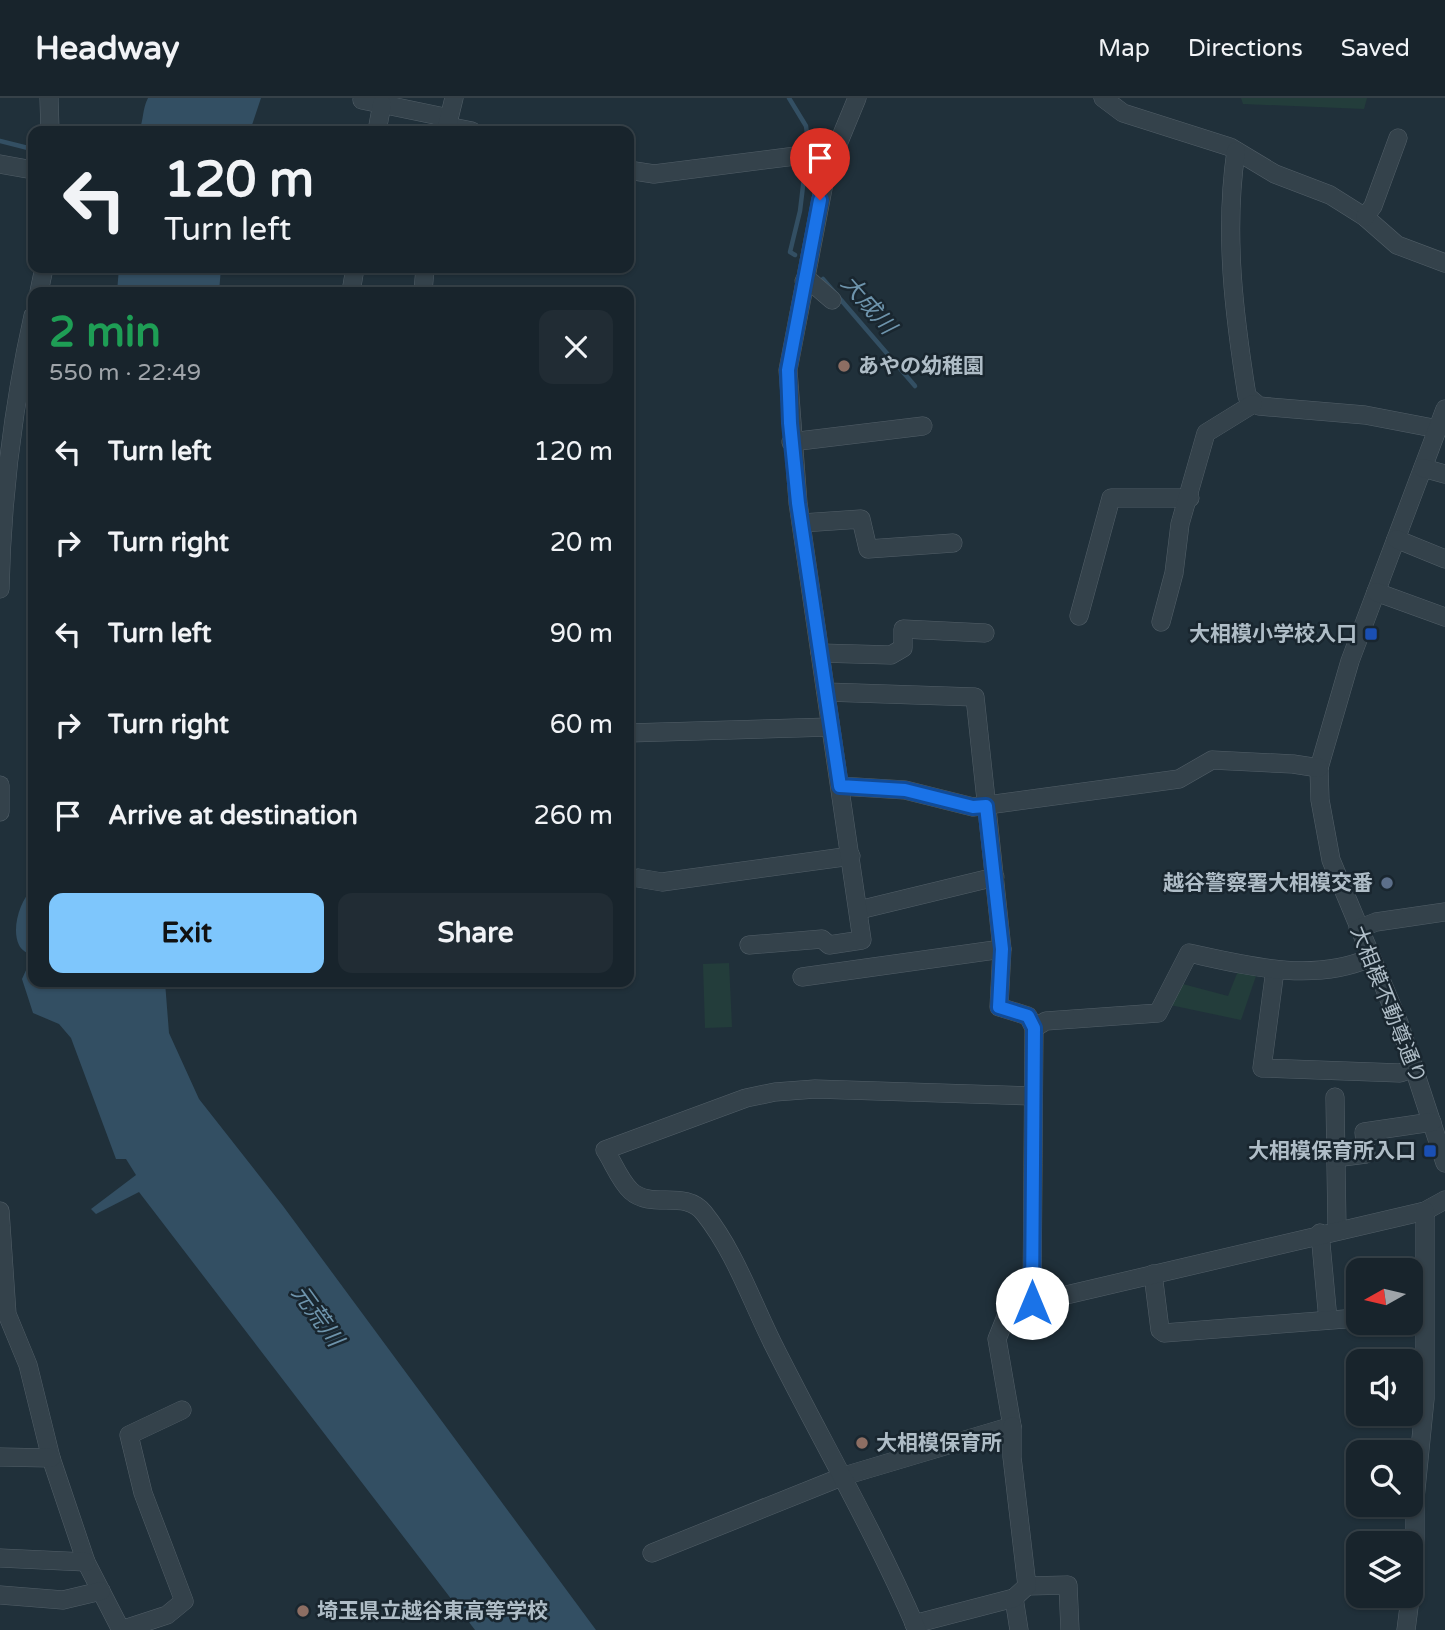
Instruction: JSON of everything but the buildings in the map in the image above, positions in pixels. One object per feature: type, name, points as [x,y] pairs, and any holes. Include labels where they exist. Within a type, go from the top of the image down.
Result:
[{"type":"street","points":[[50,98],[50,126]]},
{"type":"street","points":[[362,100],[447,125],[454,98]]},
{"type":"street","points":[[749,945],[822,939],[830,945],[862,940],[791,442],[788,370],[826,173],[858,98]]},
{"type":"street","points":[[1103,98],[1123,113],[1236,151],[1275,174],[1330,195],[1365,217],[1397,245],[1445,263]]},
{"type":"street","points":[[378,126],[382,104]]},
{"type":"street","points":[[1365,217],[1373,206],[1398,138]]},
{"type":"street","points":[[634,171],[654,173],[835,151]]},
{"type":"street","points":[[1236,151],[1229,195],[1231,264],[1247,396],[1253,404]]},
{"type":"street","points":[[0,164],[28,169]]},
{"type":"street","points":[[804,281],[811,282],[832,300]]},
{"type":"street","points":[[0,589],[7,477],[28,340]]},
{"type":"street","points":[[1161,622],[1174,573],[1180,524],[1206,433],[1253,404],[1366,415],[1438,429]]},
{"type":"street","name":"大相模不動尊通り","points":[[1445,409],[1350,661],[1319,768],[1320,800],[1331,860],[1399,1023],[1445,1163]]},
{"type":"street","points":[[791,442],[923,426]]},
{"type":"street","points":[[1423,468],[1445,474]]},
{"type":"street","points":[[1079,617],[1111,498],[1189,498]]},
{"type":"street","points":[[802,523],[861,519],[868,549],[953,543]]},
{"type":"street","points":[[1396,539],[1445,559]]},
{"type":"street","points":[[1376,592],[1445,617]]},
{"type":"street","points":[[820,653],[891,655],[903,648],[903,629],[985,633]]},
{"type":"street","points":[[826,692],[975,697],[1002,949],[999,1007],[1028,1016],[1034,1028],[1032,1303]]},
{"type":"street","points":[[634,733],[830,727]]},
{"type":"street","points":[[840,786],[905,790],[973,807],[1179,779],[1212,760],[1319,768]]},
{"type":"street","points":[[0,787],[0,813]]},
{"type":"street","points":[[638,878],[662,882],[851,856]]},
{"type":"street","points":[[859,910],[995,877]]},
{"type":"street","points":[[1358,929],[1376,922],[1445,912]]},
{"type":"street","points":[[802,977],[1002,949]]},
{"type":"street","points":[[1034,1028],[1046,1021],[1158,1013],[1189,953],[1275,970],[1309,971],[1357,964],[1370,958]]},
{"type":"street","points":[[1275,970],[1262,1068],[1400,1073],[1415,1068]]},
{"type":"street","points":[[1033,1096],[815,1089],[775,1092],[746,1098],[605,1150],[631,1191],[649,1200],[689,1200],[702,1209],[727,1244],[773,1345],[844,1476],[916,1627],[1020,1592],[1068,1584],[1070,1630]]},
{"type":"street","points":[[1328,1320],[1328,1231],[1335,1158],[1335,1097]]},
{"type":"street","points":[[1335,1158],[1366,1154],[1364,1132],[1432,1122]]},
{"type":"street","points":[[1019,1630],[1020,1592],[1012,1426],[996,1339],[1007,1314],[1032,1303],[1424,1210],[1445,1200]]},
{"type":"street","points":[[1421,1258],[1424,1210]]},
{"type":"street","points":[[0,1211],[7,1314],[28,1365],[51,1458],[86,1562],[121,1630],[167,1615],[184,1601],[143,1493],[129,1435],[182,1410]]},
{"type":"street","points":[[1153,1274],[1160,1330],[1164,1333],[1346,1319]]},
{"type":"street","points":[[1406,1630],[1415,1560],[1415,1499],[1425,1399],[1420,1335]]},
{"type":"street","points":[[652,1553],[844,1476],[1012,1426]]},
{"type":"street","points":[[0,1457],[51,1458]]},
{"type":"street","points":[[0,1558],[86,1562]]},
{"type":"street","points":[[0,1595],[63,1600],[101,1591]]},
{"type":"green space","points":[[1241,98],[1367,98],[1364,109],[1243,104]]},
{"type":"green space","points":[[729,963],[732,1027],[705,1028],[703,964]]},
{"type":"green space","points":[[1238,971],[1256,976],[1241,1020],[1170,1005],[1179,983],[1228,996]]},
{"type":"water","points":[[148,98],[261,98],[252,126],[141,126]]},
{"type":"water","points":[[119,273],[221,273],[219,287],[117,287]]},
{"type":"water","points":[[28,893],[28,954],[20,947],[17,938],[16,923]]},
{"type":"water","name":"元荒川","points":[[28,966],[28,987],[165,987],[169,1033],[199,1099],[283,1206],[596,1630],[475,1630],[139,1192],[96,1214],[91,1209],[136,1175],[126,1159],[116,1159],[71,1038],[59,1024],[33,1013],[22,979]]},
{"type":"waterway","name":"大成川","points":[[789,98],[806,126],[808,141]]},
{"type":"waterway","points":[[0,141],[28,148]]},
{"type":"waterway","name":"大成川","points":[[795,255],[790,252],[800,211],[806,161]]},
{"type":"waterway","name":"大成川","points":[[823,279],[915,386]]},
{"type":"place","name":"あやの幼稚園","points":[[844,366]]},
{"type":"place","name":"大相模小学校入口","points":[[1371,634]]},
{"type":"place","name":"越谷警察署大相模交番","points":[[1387,883]]},
{"type":"place","name":"大相模保育所入口","points":[[1430,1151]]},
{"type":"place","name":"大相模保育所","points":[[862,1443]]},
{"type":"place","name":"埼玉県立越谷東高等学校","points":[[303,1611]]},
{"type":"route","points":[[820,200],[788,370],[798,503],[840,786],[905,790],[973,807],[986,806],[1002,949],[999,1007],[1028,1016],[1034,1028],[1032,1303]]}]
